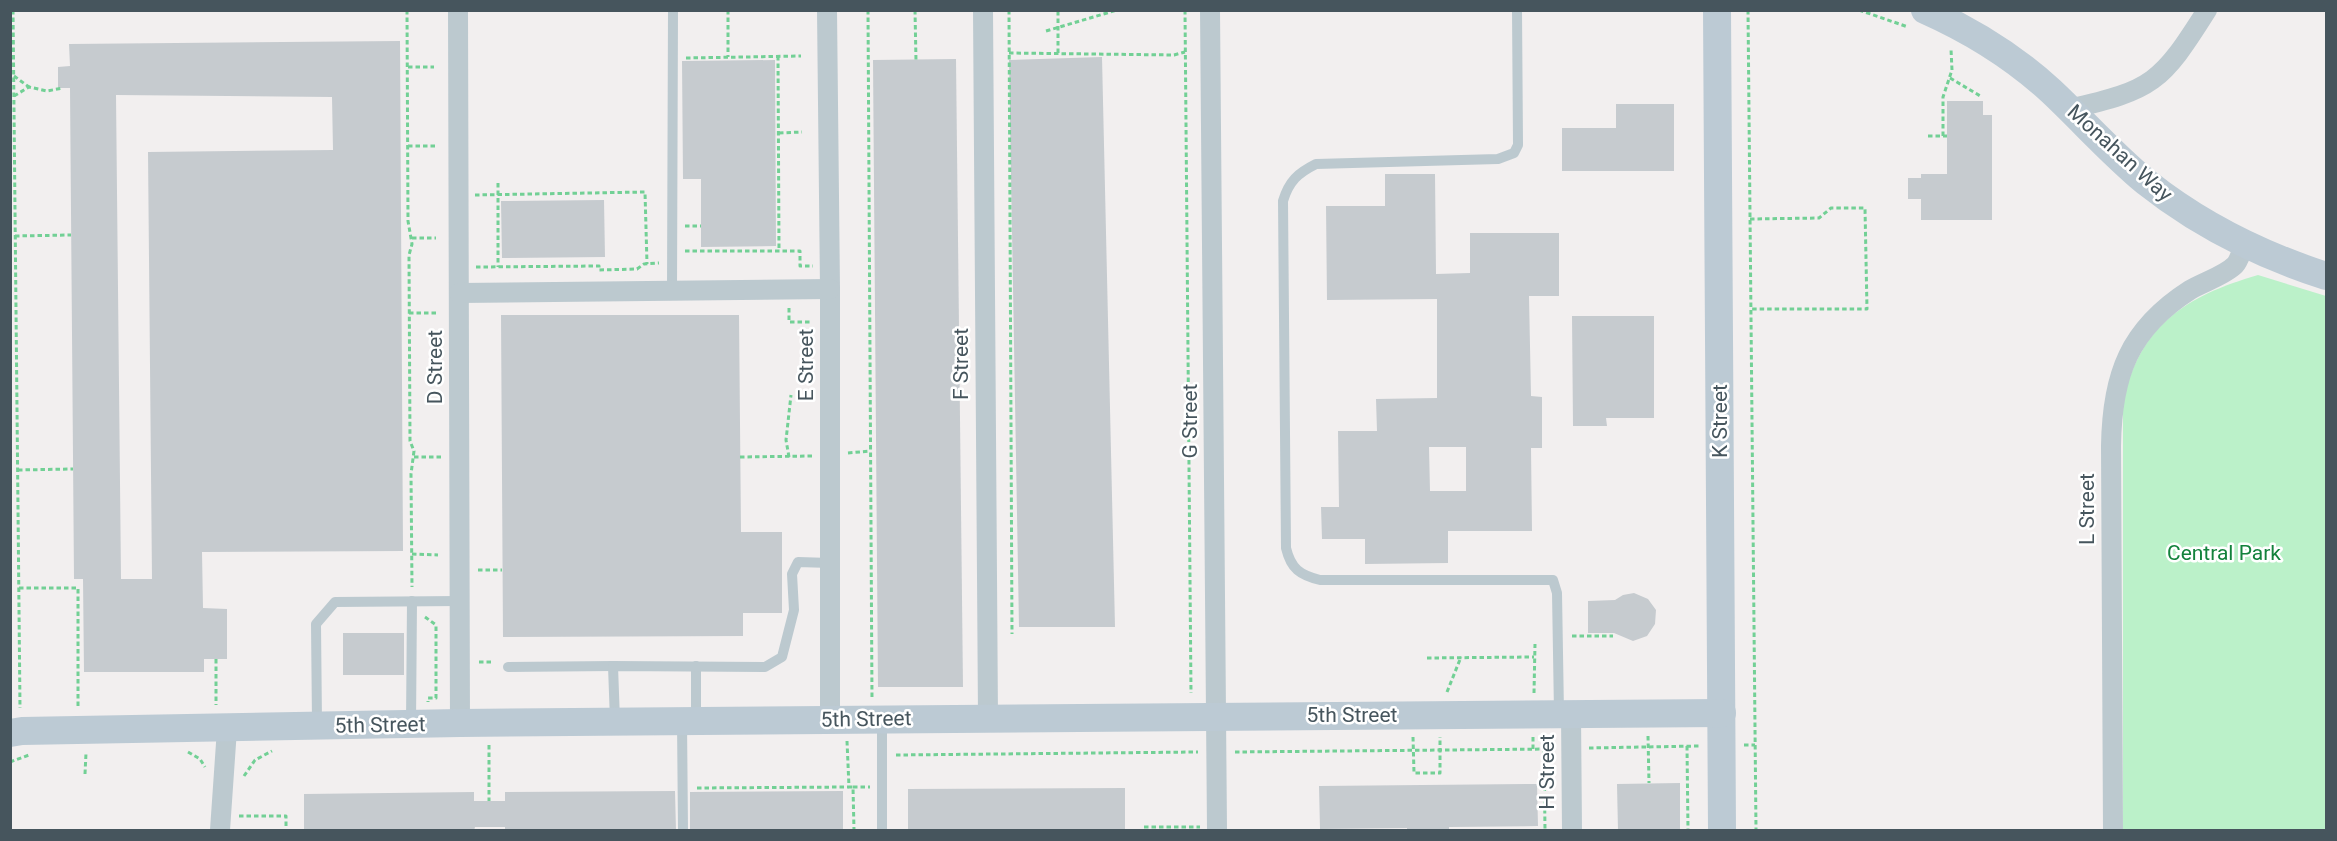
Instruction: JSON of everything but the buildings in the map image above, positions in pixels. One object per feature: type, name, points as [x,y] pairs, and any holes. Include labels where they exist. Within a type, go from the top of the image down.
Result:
[{"type":"street","name":"D Street","points":[[458,10],[460,723]]},
{"type":"street","name":"E Street","points":[[827,10],[830,563],[839,727]]},
{"type":"street","name":"F Street","points":[[983,10],[988,718]]},
{"type":"street","name":"G Street","points":[[1210,10],[1216,705],[1216,752],[1211,829]]},
{"type":"street","name":"K Street","points":[[1717,10],[1722,831]]},
{"type":"street","name":"Monahan Way","points":[[1925,10],[1994,48],[2050,90],[2146,182],[2203,221],[2288,264],[2326,276]]},
{"type":"street","points":[[2069,109],[2120,98],[2139,90],[2161,75],[2181,51],[2207,10]]},
{"type":"street","name":"L Street","points":[[2113,831],[2110,446],[2113,401],[2118,378],[2126,356],[2153,319],[2191,289],[2235,265],[2245,244]]},
{"type":"street","points":[[459,293],[830,289]]},
{"type":"street","name":"5th Street","points":[[10,733],[227,718],[316,726],[411,715],[460,723],[489,741],[615,721],[689,720],[839,727],[877,711],[988,718],[1216,705],[1413,715],[1722,713]]},
{"type":"street","name":"H Street","points":[[1565,714],[1571,748],[1572,831]]},
{"type":"street","points":[[227,718],[228,827]]},
{"type":"lane","points":[[672,291],[674,10]]},
{"type":"lane","points":[[1517,10],[1518,145],[1514,153],[1498,159],[1316,164],[1300,172],[1288,183],[1283,201],[1286,548],[1290,565],[1304,576],[1320,580],[1553,580],[1557,593],[1558,636],[1565,714]]},
{"type":"lane","points":[[508,667],[765,667],[782,657],[794,610],[792,574],[798,562],[830,563]]},
{"type":"lane","points":[[411,715],[414,601]]},
{"type":"lane","points":[[316,726],[316,624],[335,602],[459,601]]},
{"type":"lane","points":[[614,666],[615,721]]},
{"type":"lane","points":[[683,831],[689,720],[696,666]]},
{"type":"lane","points":[[877,711],[882,755],[882,831]]},
{"type":"path","points":[[13,10],[20,708],[31,707]]},
{"type":"path","points":[[407,10],[408,221],[412,238],[409,255],[410,441],[414,451],[411,474],[412,591],[419,612],[436,625],[436,698],[428,698],[428,705],[411,715]]},
{"type":"path","points":[[728,10],[728,57]]},
{"type":"path","points":[[868,10],[870,451],[877,711]]},
{"type":"path","points":[[915,10],[916,61]]},
{"type":"path","points":[[1009,10],[1012,634]]},
{"type":"path","points":[[1058,10],[1058,53]]},
{"type":"path","points":[[1046,31],[1117,10]]},
{"type":"path","points":[[1185,10],[1191,695]]},
{"type":"path","points":[[1748,10],[1756,831]]},
{"type":"path","points":[[1928,136],[1945,136],[1943,97],[1950,78],[1951,48]]},
{"type":"path","points":[[1009,53],[1173,55],[1185,52]]},
{"type":"path","points":[[778,56],[779,251]]},
{"type":"path","points":[[680,58],[801,56]]},
{"type":"path","points":[[408,67],[434,67]]},
{"type":"path","points":[[14,76],[28,87],[47,91],[63,88]]},
{"type":"path","points":[[1950,78],[1982,97]]},
{"type":"path","points":[[14,96],[28,87]]},
{"type":"path","points":[[779,133],[802,132]]},
{"type":"path","points":[[408,146],[435,146]]},
{"type":"path","points":[[498,183],[498,267]]},
{"type":"path","points":[[473,195],[645,192],[646,264]]},
{"type":"path","points":[[1749,219],[1819,218],[1832,208],[1866,208],[1867,309],[1750,309]]},
{"type":"path","points":[[15,236],[71,235]]},
{"type":"path","points":[[412,238],[436,238]]},
{"type":"path","points":[[673,251],[800,250],[800,266],[818,266]]},
{"type":"path","points":[[474,267],[599,266],[599,270],[637,269],[646,264],[673,263]]},
{"type":"path","points":[[781,306],[789,306],[789,322],[819,321]]},
{"type":"path","points":[[409,313],[436,313]]},
{"type":"path","points":[[10,317],[16,316]]},
{"type":"path","points":[[10,392],[17,391]]},
{"type":"path","points":[[789,456],[786,440],[791,395]]},
{"type":"path","points":[[740,457],[830,455],[870,451]]},
{"type":"path","points":[[18,470],[73,469]]},
{"type":"path","points":[[412,555],[438,555]]},
{"type":"path","points":[[477,581],[477,570],[502,570]]},
{"type":"path","points":[[19,588],[78,588],[78,707],[89,707]]},
{"type":"path","points":[[1558,636],[1613,636]]},
{"type":"path","points":[[1427,658],[1534,657]]},
{"type":"path","points":[[216,659],[216,706],[227,718]]},
{"type":"path","points":[[477,672],[477,662],[494,662]]},
{"type":"path","points":[[1180,695],[1191,695],[1216,705]]},
{"type":"path","points":[[1648,713],[1649,783]]},
{"type":"path","points":[[1413,715],[1414,773],[1427,773]]},
{"type":"path","points":[[839,727],[851,787],[854,831]]},
{"type":"path","points":[[489,741],[489,801]]},
{"type":"path","points":[[882,755],[1755,745]]},
{"type":"path","points":[[1687,747],[1688,831]]},
{"type":"path","points":[[242,778],[255,760],[280,749]]},
{"type":"path","points":[[1544,749],[1545,831]]},
{"type":"path","points":[[85,774],[86,751],[97,751]]},
{"type":"path","points":[[185,751],[200,759],[207,770]]},
{"type":"path","points":[[10,762],[41,753]]},
{"type":"path","points":[[697,788],[872,787]]},
{"type":"path","points":[[228,827],[237,816],[238,807]]},
{"type":"path","points":[[237,816],[286,816],[286,831]]},
{"type":"path","points":[[1144,827],[1211,829]]},
{"type":"green space","name":"Central Park","points":[[2258,275],[2326,296],[2326,830],[2123,830],[2123,401],[2141,352],[2154,333],[2170,317],[2209,293]]}]
